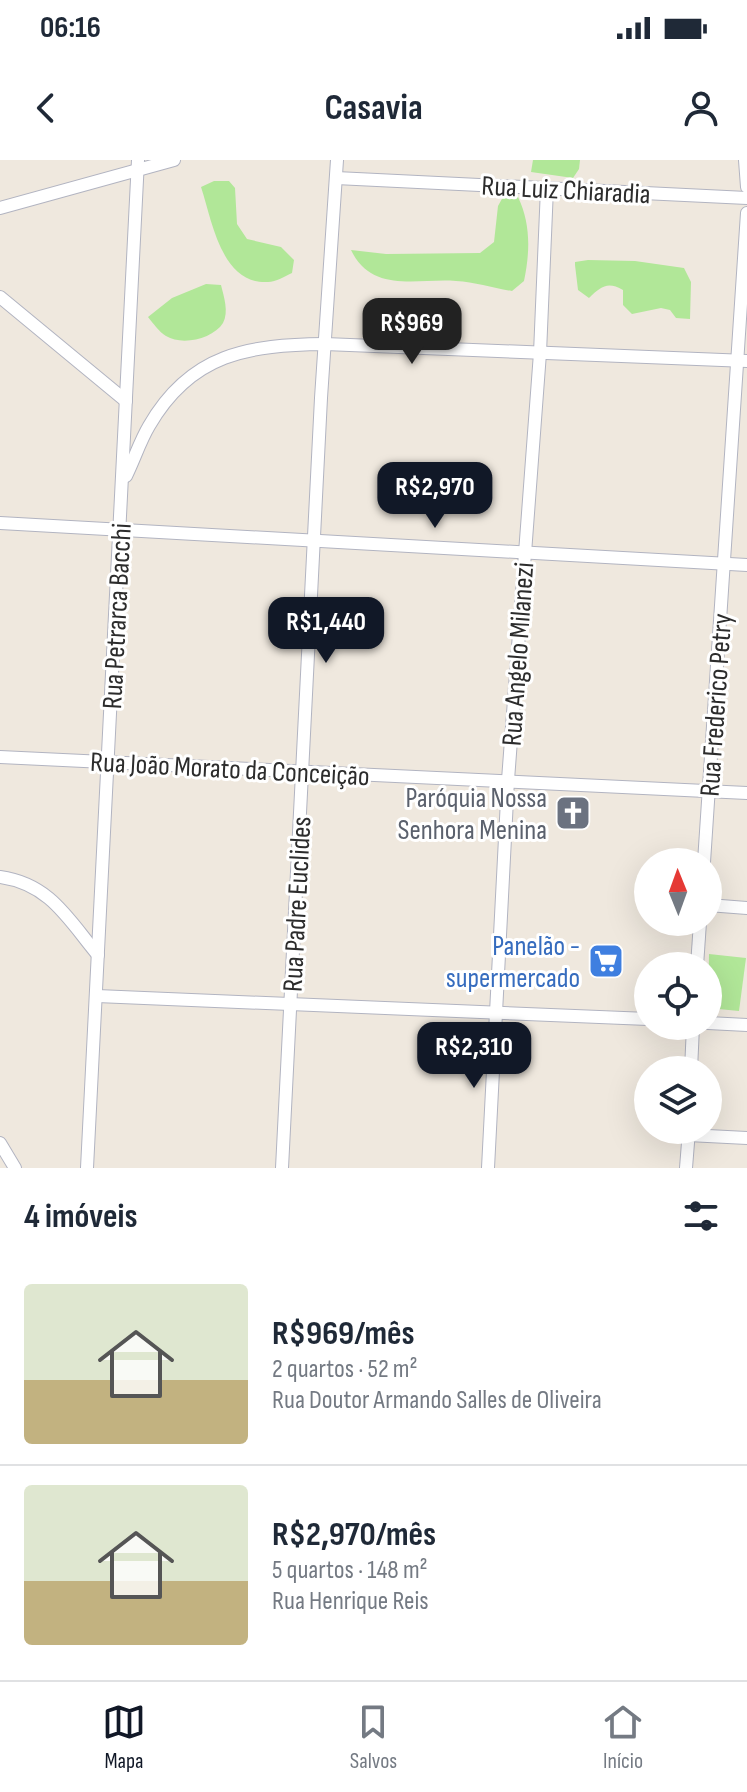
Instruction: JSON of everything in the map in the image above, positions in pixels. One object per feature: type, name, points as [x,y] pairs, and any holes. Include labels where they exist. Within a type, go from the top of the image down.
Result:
[{"type":"street","points":[[0,208],[138,166],[174,160]]},
{"type":"street","name":"Rua Padre Euclides","points":[[282,1168],[337,160]]},
{"type":"street","points":[[745,160],[747,187]]},
{"type":"street","name":"Rua Petrarca Bacchi","points":[[87,1168],[138,166]]},
{"type":"street","name":"Rua Luiz Chiaradia","points":[[336,178],[747,198]]},
{"type":"street","name":"Rua Angelo Milanezi","points":[[488,1168],[508,780],[540,353],[547,188]]},
{"type":"street","name":"Rua Frederico Petry","points":[[705,848],[743,361],[747,213]]},
{"type":"street","points":[[0,297],[126,401]]},
{"type":"street","points":[[123,483],[149,426],[164,404],[186,382],[212,363],[243,350],[280,344],[325,344],[743,361]]},
{"type":"street","points":[[0,523],[747,565]]},
{"type":"street","name":"Rua João Morato da Conceição","points":[[0,757],[747,793]]},
{"type":"street","points":[[0,877],[14,879],[42,891],[98,955]]},
{"type":"street","points":[[722,906],[747,908]]},
{"type":"street","points":[[97,996],[634,1019]]},
{"type":"street","points":[[722,1024],[747,1025]]},
{"type":"street","points":[[722,1135],[747,1138]]},
{"type":"street","points":[[0,1143],[15,1168]]},
{"type":"street","points":[[686,1168],[687,1144]]},
{"type":"green space","points":[[533,160],[580,160],[573,178],[531,172]]},
{"type":"green space","points":[[214,181],[229,181],[235,188],[237,224],[247,239],[281,247],[294,260],[292,273],[271,282],[252,280],[239,273],[229,262],[215,232],[201,187]]},
{"type":"green space","points":[[503,197],[518,197],[527,228],[524,281],[512,291],[463,282],[383,278],[360,264],[351,250],[386,254],[480,253],[494,242],[498,206]]},
{"type":"green space","points":[[635,261],[684,268],[691,282],[690,319],[676,318],[670,310],[661,308],[632,314],[623,305],[623,290],[609,285],[589,298],[578,290],[575,265],[575,262]]},
{"type":"green space","points":[[206,284],[221,285],[226,314],[218,329],[205,337],[173,339],[161,332],[148,317],[172,298]]},
{"type":"green space","points":[[722,955],[746,958],[739,1011],[722,1009]]},
{"type":"place","name":"Paróquia Nossa Senhora Menina","points":[[573,813]]},
{"type":"place","name":"Panelão - supermercado","points":[[606,961]]}]
